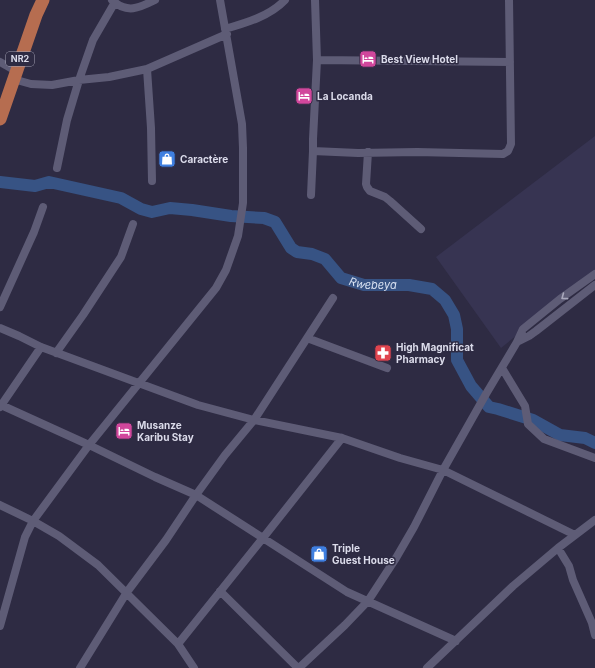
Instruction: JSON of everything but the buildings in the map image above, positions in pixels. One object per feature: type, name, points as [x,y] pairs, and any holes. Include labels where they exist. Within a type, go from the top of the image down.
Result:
[{"type":"highway","name":"NR2","points":[[0,119],[36,15],[43,0]]},
{"type":"street","points":[[57,168],[67,120],[79,80],[93,40],[113,1],[124,8],[136,9],[155,0]]},
{"type":"street","points":[[0,626],[25,537],[33,521],[89,445],[216,288],[226,270],[238,236],[243,203],[242,124],[220,0]]},
{"type":"street","points":[[0,62],[15,75],[32,84],[52,85],[109,77],[147,69],[254,20],[272,11],[285,0]]},
{"type":"street","points":[[311,195],[317,60],[315,0]]},
{"type":"street","points":[[314,151],[358,153],[417,152],[503,154],[508,151],[511,144],[509,0]]},
{"type":"street","points":[[317,60],[510,62]]},
{"type":"street","points":[[147,69],[152,128],[152,182]]},
{"type":"street","points":[[368,152],[366,184],[368,189],[385,197],[421,230]]},
{"type":"street","points":[[0,307],[34,232],[43,207]]},
{"type":"street","points":[[56,353],[121,257],[133,224]]},
{"type":"street","points":[[220,591],[298,668],[345,625],[368,601],[400,552],[443,470],[523,329],[560,299],[595,274]]},
{"type":"street","points":[[517,342],[533,333],[595,285]]},
{"type":"street","points":[[80,668],[127,592],[166,540],[225,455],[254,420],[333,298]]},
{"type":"street","points":[[0,328],[40,347],[198,405],[254,420],[342,438],[400,458],[443,470],[575,535]]},
{"type":"street","points":[[307,338],[387,368]]},
{"type":"street","points":[[40,347],[1,406],[196,495],[347,592],[456,641]]},
{"type":"street","points":[[502,368],[525,406],[528,424],[544,439],[595,458]]},
{"type":"street","points":[[178,644],[342,438]]},
{"type":"street","points":[[0,505],[59,536],[98,565],[178,644],[194,668]]},
{"type":"street","points":[[427,668],[513,586],[558,548],[595,520]]},
{"type":"street","points":[[558,548],[569,566],[573,580],[591,613],[595,635]]},
{"type":"shaded area","points":[[595,136],[595,271],[501,348],[436,257]]},
{"type":"waterway","name":"Rwebeya","points":[[0,182],[35,186],[49,182],[121,198],[141,209],[152,212],[170,208],[231,216],[264,218],[275,222],[291,248],[297,252],[312,254],[325,259],[341,278],[364,285],[409,285],[432,289],[445,300],[454,315],[457,329],[457,360],[471,386],[489,407],[533,420],[560,435],[585,438],[595,443]]},
{"type":"place","name":"Best View Hotel","points":[[368,59]]},
{"type":"place","name":"La Locanda","points":[[304,96]]},
{"type":"place","name":"Caractère","points":[[167,159]]},
{"type":"place","name":"High Magnificat Pharmacy","points":[[383,353]]},
{"type":"place","name":"Musanze Karibu Stay","points":[[124,431]]},
{"type":"place","name":"Triple Guest House","points":[[319,554]]}]
